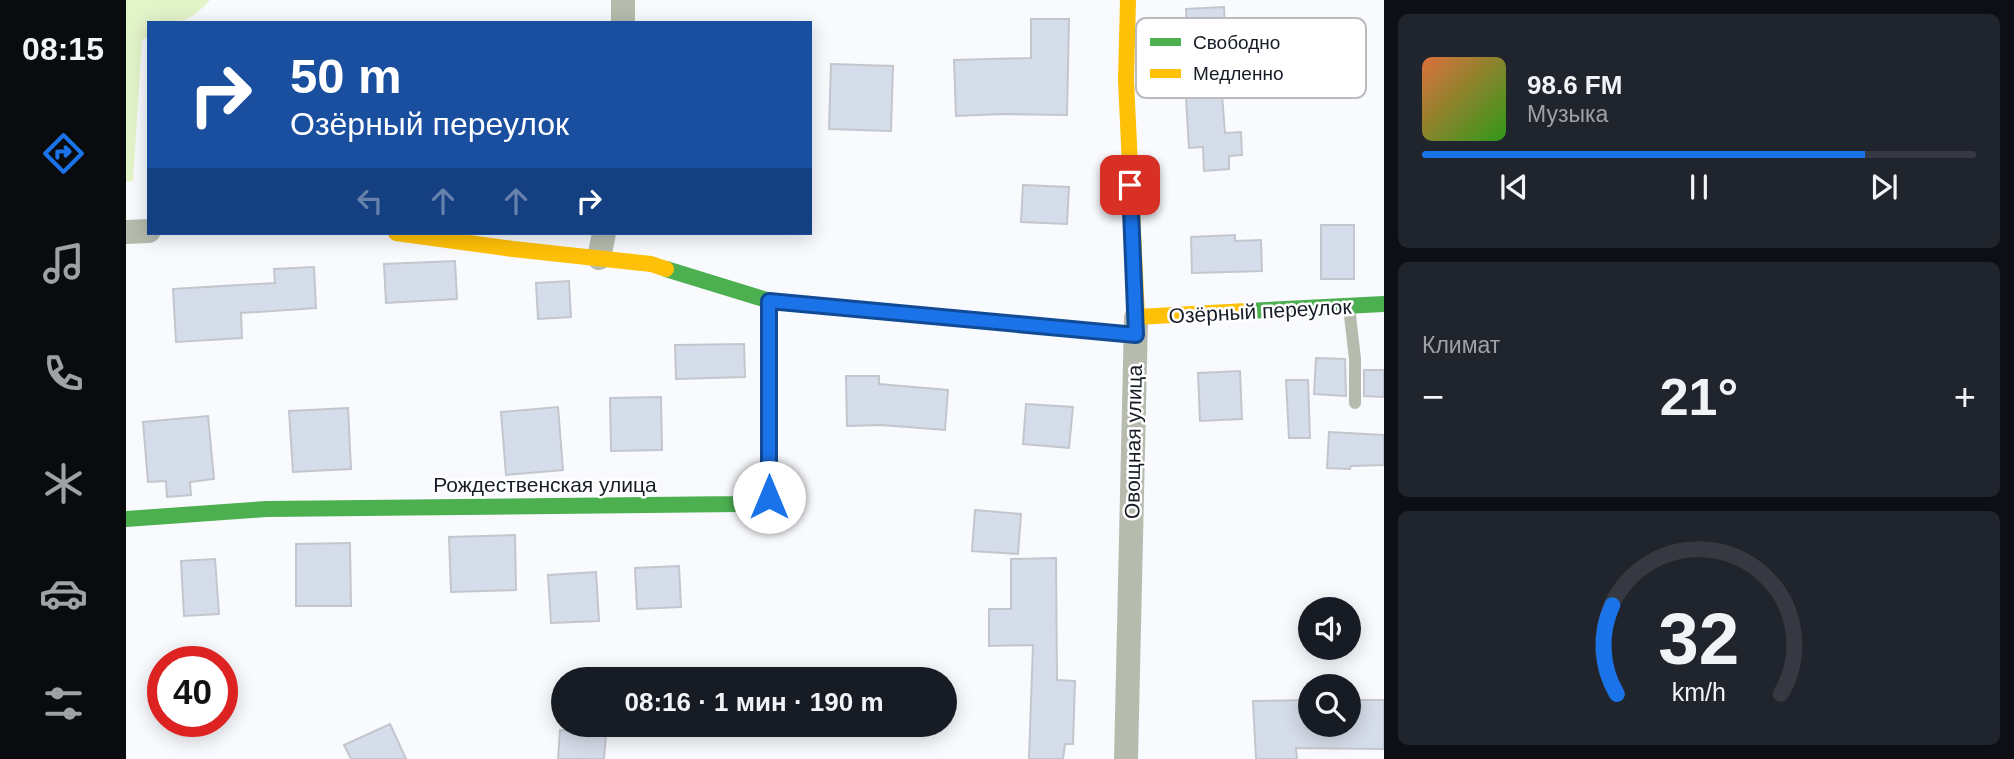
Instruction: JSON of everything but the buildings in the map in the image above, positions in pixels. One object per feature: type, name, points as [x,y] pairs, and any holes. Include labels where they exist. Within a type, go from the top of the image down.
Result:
[{"type":"street","points":[[623,0],[623,21]]},
{"type":"street","name":"Овощная улица","points":[[1126,759],[1136,326],[1126,80],[1128,0]]},
{"type":"street","points":[[126,232],[147,231]]},
{"type":"street","name":"Озёрный переулок","points":[[412,235],[651,264],[769,301],[1136,326],[1384,304]]},
{"type":"street","points":[[599,258],[604,235]]},
{"type":"street","name":"Рождественская улица","points":[[126,519],[266,509],[739,504],[769,497],[769,301]]},
{"type":"lane","points":[[1349,306],[1355,359],[1355,403]]},
{"type":"green space","points":[[126,0],[210,0],[189,18],[177,21],[147,21],[147,38],[142,40],[133,181],[126,182]]},
{"type":"traffic: fast","points":[[666,269],[770,301],[1136,335]]},
{"type":"traffic: fast","points":[[1247,311],[1384,304]]},
{"type":"traffic: fast","points":[[126,519],[266,509],[739,504],[756,500]]},
{"type":"traffic: slow","points":[[1128,0],[1126,80],[1137,317],[1247,311]]},
{"type":"traffic: slow","points":[[411,235],[651,264],[666,269]]},
{"type":"traffic: slow","points":[[756,500],[769,497],[770,301]]},
{"type":"route","points":[[769,497],[769,301],[1136,335],[1130,185]]}]
